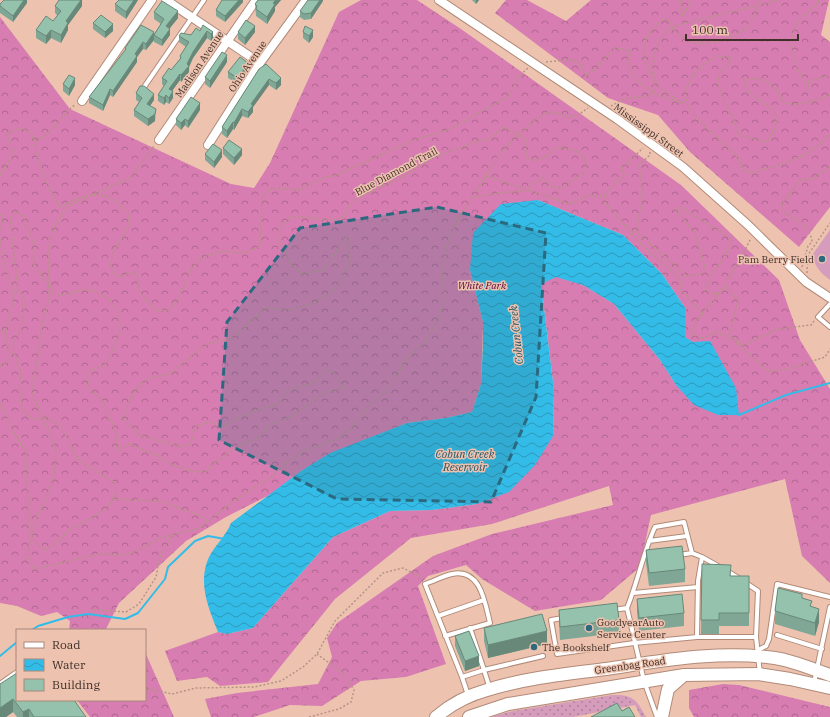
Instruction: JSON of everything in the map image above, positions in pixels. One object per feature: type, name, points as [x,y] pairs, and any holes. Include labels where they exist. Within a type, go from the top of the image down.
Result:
[{"type":"main road","name":"Greenbag Road","points":[[436,717],[469,697],[490,689],[538,678],[702,657],[758,654],[792,662],[830,675]]},
{"type":"main road","name":"Greenbag Road","points":[[469,717],[508,704],[684,675],[760,675],[790,679],[830,688]]},
{"type":"main road","points":[[662,717],[668,690],[684,675]]},
{"type":"street","points":[[82,101],[152,0]]},
{"type":"street","points":[[166,0],[260,63]]},
{"type":"street","name":"Madison Avenue","points":[[159,140],[226,41],[256,0]]},
{"type":"street","name":"Ohio Avenue","points":[[208,145],[260,63],[306,0]]},
{"type":"street","name":"Mississippi Street","points":[[439,0],[594,103],[683,167],[754,230],[806,282],[830,298]]},
{"type":"lane","points":[[142,90],[204,0]]},
{"type":"lane","points":[[830,304],[818,317],[830,327]]},
{"type":"lane","points":[[657,717],[644,681],[627,608],[655,527],[684,522],[692,553]]},
{"type":"lane","points":[[649,541],[687,536]]},
{"type":"lane","points":[[671,556],[692,553],[702,557],[735,575],[758,591],[756,637],[760,675]]},
{"type":"lane","points":[[696,637],[698,587],[702,557]]},
{"type":"lane","points":[[643,560],[650,559]]},
{"type":"lane","points":[[445,636],[490,623],[477,581],[463,574],[453,573],[425,584],[445,636],[462,677],[469,697]]},
{"type":"lane","points":[[758,654],[766,646],[769,639],[777,584],[830,597]]},
{"type":"lane","points":[[633,593],[698,587]]},
{"type":"lane","points":[[438,616],[484,600]]},
{"type":"lane","points":[[814,684],[818,671],[830,607]]},
{"type":"lane","points":[[604,611],[627,608]]},
{"type":"lane","points":[[566,618],[551,620],[557,654],[634,643],[696,637],[756,637]]},
{"type":"lane","points":[[470,628],[490,689]]},
{"type":"lane","points":[[777,635],[822,650]]},
{"type":"lane","points":[[462,677],[484,670],[543,656]]},
{"type":"lane","points":[[0,684],[16,673]]},
{"type":"path","points":[[681,0],[682,16],[692,0]]},
{"type":"path","points":[[534,64],[566,60],[578,61],[586,76],[597,68],[614,48],[629,50],[628,57],[631,71],[641,84],[668,100],[683,103],[663,91],[654,78],[644,57],[644,44],[656,24],[667,18],[671,27],[686,41],[712,44],[745,29],[753,17],[758,5],[758,0]]},
{"type":"path","points":[[654,92],[652,65],[658,45],[664,34],[671,27],[779,0]]},
{"type":"path","points":[[819,0],[798,22],[792,34],[791,50],[808,89],[809,81],[830,75]]},
{"type":"path","points":[[830,95],[801,103],[788,104],[782,101],[776,90],[765,80],[755,77],[744,80],[744,87],[752,96],[773,108],[776,114],[776,126],[767,142],[739,135],[732,114],[721,98],[719,79],[721,70],[729,64],[731,58],[716,56],[696,71],[686,89],[687,105],[700,123],[737,157],[746,172],[754,174],[761,170],[790,163],[817,147],[830,135]]},
{"type":"path","name":"Blue Diamond Trail","points":[[33,140],[40,166],[55,199],[60,206],[71,200],[90,196],[105,196],[115,201],[128,213],[128,226],[111,256],[112,272],[117,277],[135,272],[138,277],[141,294],[156,311],[168,310],[178,300],[191,269],[202,258],[223,251],[242,253],[260,247],[262,197],[272,188],[299,190],[414,140],[448,130],[507,97],[519,76],[534,64]]},
{"type":"path","points":[[604,110],[624,99],[647,96],[654,92]]},
{"type":"path","points":[[0,176],[13,152],[7,134],[14,130],[24,129],[32,134],[33,140],[44,137],[51,132],[61,117],[82,101]]},
{"type":"path","points":[[159,140],[130,178],[70,205],[61,214],[53,230],[49,246],[48,305],[43,319],[32,394],[52,438],[56,453],[54,474],[50,490],[37,516],[27,554],[28,560],[34,568],[41,568],[98,554],[122,555],[135,552],[162,537],[200,528],[306,450],[339,438],[352,427],[369,406],[386,391],[407,358],[428,338],[438,320],[444,300],[442,271],[447,245],[456,222],[502,151],[535,119],[548,112],[557,113],[568,117],[578,115],[594,103]]},
{"type":"path","name":"Blue Diamond Trail","points":[[113,499],[115,493],[115,483],[75,456],[67,437],[60,426],[48,418],[33,419],[22,410],[19,386],[21,372],[13,349],[14,341],[21,329],[25,301],[18,290],[15,272],[14,244],[10,221],[16,212],[23,215],[30,230],[34,244],[34,266],[37,272],[56,294],[61,296],[76,290],[93,290],[104,297],[116,308],[120,318],[120,333],[112,351],[104,365],[87,371],[89,388],[102,400],[116,433],[118,450],[129,444],[159,456],[172,465],[193,471],[205,472],[214,463],[241,444],[257,439],[269,426],[292,416],[326,392],[344,388],[334,373],[325,369],[320,378],[309,385],[300,386],[286,392],[278,404],[249,412],[220,427],[212,422],[196,426],[191,443],[182,447],[140,436],[122,417],[135,390],[147,379],[172,373],[206,344],[233,338],[265,308],[289,310],[315,303],[338,286],[349,263],[348,238],[344,236],[336,253],[322,271],[301,273],[289,263],[286,252],[277,240],[281,225],[292,216],[333,220],[343,217],[350,205],[360,197],[404,176],[434,158],[478,141],[488,140],[503,127],[519,136]]},
{"type":"path","points":[[519,136],[526,140],[526,158],[532,160],[544,159],[555,148],[566,148],[581,154],[586,161],[586,171],[563,188],[552,186],[543,178],[532,184],[528,191]]},
{"type":"path","points":[[486,176],[570,204],[588,195],[598,197],[604,196],[624,175],[622,168],[644,147],[649,149],[650,155],[639,165],[643,195],[636,231],[686,276],[701,274],[705,267],[694,232],[676,210],[682,207],[732,240],[723,260],[711,274],[706,290],[715,295],[726,287],[738,300],[729,336]]},
{"type":"path","points":[[799,275],[808,246],[812,242],[811,236],[803,225],[784,212],[782,204],[800,180],[812,179],[830,167]]},
{"type":"path","points":[[472,199],[497,193],[528,191]]},
{"type":"path","points":[[604,196],[607,205],[642,245],[680,280],[681,290],[702,314]]},
{"type":"path","points":[[0,214],[3,220],[0,230]]},
{"type":"path","points":[[806,282],[808,255],[830,223]]},
{"type":"path","points":[[754,230],[741,258],[720,291],[691,330],[692,334],[703,338],[716,332],[729,336],[744,345],[777,329],[811,325],[818,317]]},
{"type":"path","points":[[0,238],[6,272],[12,286],[12,308],[6,328],[8,362],[0,366]]},
{"type":"path","points":[[0,334],[6,328]]},
{"type":"path","points":[[729,336],[768,371],[785,370],[825,357],[830,349]]},
{"type":"path","points":[[0,404],[20,444],[27,452],[27,523],[32,538],[38,547],[46,550],[53,546],[70,530],[104,510],[113,499],[160,502],[201,516],[208,521]]},
{"type":"path","points":[[94,610],[126,612],[139,604],[156,577],[164,546],[174,534]]},
{"type":"path","points":[[146,688],[172,694],[196,688],[254,687],[281,681],[303,667],[317,654],[335,621],[383,573],[403,568],[415,574],[425,584]]},
{"type":"path","points":[[309,717],[339,709],[351,702],[354,690],[344,674],[317,654]]},
{"type":"highlighted area","points":[[437,207],[546,233],[536,397],[491,502],[337,499],[219,440],[227,322],[300,228]]},
{"type":"shaded area","name":"Pam Berry Field","points":[[830,230],[830,280],[818,269],[812,255]]},
{"type":"shaded area","points":[[612,695],[625,696],[634,699],[646,717],[641,717],[635,705],[573,717],[490,717],[513,711]]},
{"type":"green space","name":"White Park","points":[[361,0],[417,0],[461,29],[681,185],[779,280],[800,340],[830,389],[830,583],[802,556],[785,479],[651,515],[640,567],[601,600],[535,611],[482,579],[466,565],[428,576],[418,586],[446,664],[406,677],[361,681],[322,706],[290,705],[254,717],[211,717],[205,699],[237,693],[318,684],[332,657],[327,638],[337,623],[433,556],[492,534],[613,505],[609,486],[492,524],[411,538],[335,599],[268,682],[220,686],[207,677],[177,681],[165,651],[218,632],[227,634],[253,628],[333,537],[390,511],[432,510],[477,504],[553,436],[554,390],[541,283],[557,276],[583,285],[614,304],[660,360],[676,385],[693,342],[684,337],[686,309],[662,274],[623,235],[538,200],[470,270],[483,322],[481,384],[472,412],[446,418],[407,423],[330,454],[301,471],[275,492],[226,517],[186,541],[119,603],[106,629],[69,629],[70,621],[57,612],[41,616],[17,606],[0,603],[0,17],[70,109],[231,184],[254,188],[270,163],[339,12]]},
{"type":"green space","points":[[506,0],[527,0],[566,21],[591,0],[829,0],[821,35],[830,42],[830,207],[799,247],[690,152],[658,115],[608,98],[495,13]]},
{"type":"green space","points":[[146,654],[174,717],[90,717],[78,701],[146,701]]},
{"type":"green space","points":[[723,684],[739,685],[830,707],[830,717],[694,717],[689,708],[689,690]]},
{"type":"water","name":"Cobun Creek Reservoir","points":[[538,200],[623,235],[662,274],[686,309],[685,337],[693,342],[710,341],[736,388],[739,415],[718,415],[694,405],[676,385],[660,360],[614,304],[583,285],[556,277],[541,284],[554,390],[553,436],[535,465],[509,492],[477,504],[432,510],[390,511],[333,537],[253,628],[227,634],[218,632],[208,605],[204,586],[204,576],[209,557],[231,523],[301,471],[330,453],[407,423],[446,418],[472,412],[481,384],[483,346],[483,322],[470,270],[473,233],[501,204]]},
{"type":"building","points":[[4,0],[24,0],[13,16],[0,6]]},
{"type":"building","points":[[59,0],[81,0],[66,21],[68,23],[61,35],[51,30],[46,36],[36,30],[46,16],[53,21],[61,11],[55,6]]},
{"type":"building","points":[[119,0],[134,0],[126,12],[115,4]]},
{"type":"building","points":[[222,0],[239,0],[225,16],[216,10]]},
{"type":"building","points":[[258,0],[276,0],[273,3],[275,4],[267,17],[256,9],[257,6],[255,4]]},
{"type":"building","points":[[308,0],[320,0],[311,13],[304,14],[300,11]]},
{"type":"building","points":[[162,1],[178,11],[166,26],[170,29],[162,40],[154,35],[164,19],[154,12]]},
{"type":"building","points":[[101,15],[113,24],[105,32],[93,23]]},
{"type":"building","points":[[246,20],[255,26],[245,38],[238,32]]},
{"type":"building","points":[[141,25],[154,32],[146,44],[143,42],[135,54],[137,56],[113,91],[110,89],[103,105],[89,97],[126,49],[125,48]]},
{"type":"building","points":[[203,25],[213,32],[211,34],[207,31],[193,52],[187,64],[189,66],[181,75],[180,74],[169,89],[173,91],[169,98],[166,95],[164,98],[158,95],[167,81],[162,78],[169,68],[171,70],[181,58],[180,56],[189,42],[179,36],[181,33],[191,35],[196,28],[200,31]]},
{"type":"building","points":[[305,26],[313,30],[309,36],[303,32]]},
{"type":"building","points":[[222,52],[227,55],[210,81],[205,77]]},
{"type":"building","points":[[240,57],[248,63],[238,78],[228,72]]},
{"type":"building","points":[[266,64],[281,78],[276,83],[269,79],[251,104],[253,105],[248,112],[242,109],[234,123],[233,122],[227,131],[222,127],[259,69]]},
{"type":"building","points":[[69,75],[75,78],[69,89],[63,84]]},
{"type":"building","points":[[140,86],[144,86],[154,94],[147,104],[156,109],[155,114],[148,119],[134,110],[142,98],[136,93]]},
{"type":"building","points":[[191,97],[200,103],[188,121],[185,119],[181,123],[176,119]]},
{"type":"building","points":[[229,140],[242,149],[234,158],[223,148]]},
{"type":"building","points":[[213,144],[222,150],[214,162],[205,154]]},
{"type":"building","points":[[682,546],[685,569],[649,573],[646,550]]},
{"type":"building","points":[[702,564],[731,565],[730,576],[749,576],[749,613],[719,613],[719,620],[701,620]]},
{"type":"building","points":[[778,588],[802,594],[802,598],[812,601],[810,606],[819,609],[815,623],[775,611]]},
{"type":"building","points":[[682,594],[684,613],[639,618],[637,599]]},
{"type":"building","points":[[617,603],[619,620],[560,627],[559,610]]},
{"type":"building","points":[[542,614],[547,631],[488,645],[484,628]]},
{"type":"building","points":[[469,631],[479,656],[465,661],[455,636]]},
{"type":"building","points":[[16,674],[16,701],[75,701],[86,717],[34,717],[29,709],[23,712],[13,699],[0,708],[0,684]]},
{"type":"building","points":[[617,703],[622,711],[629,707],[635,717],[591,717]]},
{"type":"waterway","name":"Cobun Creek","points":[[737,414],[739,415],[786,395],[830,383]]},
{"type":"waterway","name":"Cobun Creek","points":[[34,629],[38,626],[68,617],[88,614],[125,619],[138,613],[165,579],[168,567],[195,541],[208,536],[225,539]]},
{"type":"waterway","name":"Cobun Creek","points":[[0,656],[16,643]]},
{"type":"place","name":"Pam Berry Field","points":[[822,259]]},
{"type":"place","name":"GoodyearAuto Service Center","points":[[589,628]]},
{"type":"place","name":"The Bookshelf","points":[[534,647]]}]
